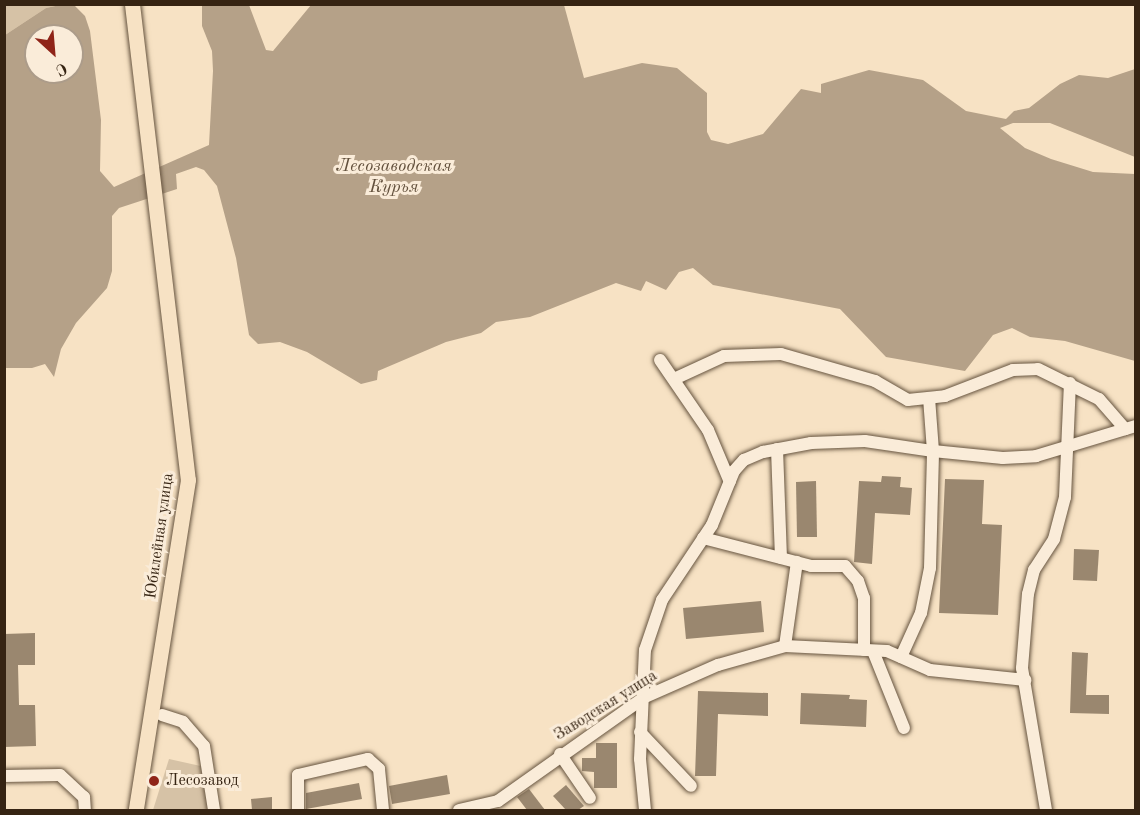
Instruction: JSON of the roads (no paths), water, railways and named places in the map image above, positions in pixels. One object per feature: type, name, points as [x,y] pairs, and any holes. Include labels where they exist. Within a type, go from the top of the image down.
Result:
[{"type":"main road","name":"Юбилейная улица","points":[[132,4],[188,480],[136,810]]},
{"type":"street","points":[[674,379],[724,356],[781,354],[875,381],[908,400],[945,396],[1013,370],[1038,369],[1099,399],[1130,427]]},
{"type":"street","points":[[660,360],[708,430],[730,482]]},
{"type":"street","points":[[1046,810],[1024,680],[1028,594],[1034,570],[1060,522],[1069,466],[1067,447],[1070,383]]},
{"type":"street","points":[[929,398],[933,451],[930,568],[921,613],[901,657],[930,670],[1024,680]]},
{"type":"street","points":[[645,810],[640,732],[645,650],[662,600],[704,538],[730,482],[744,460],[811,443],[865,441],[1003,458],[1036,456],[1130,427]]},
{"type":"street","points":[[777,450],[781,558]]},
{"type":"street","points":[[704,538],[797,562],[845,566],[851,571],[864,598],[868,650],[904,728]]},
{"type":"street","points":[[785,646],[797,562]]},
{"type":"street","name":"Заводская улица","points":[[459,810],[498,801],[560,754],[643,699],[718,665],[785,646],[887,651],[901,657]]},
{"type":"street","points":[[162,715],[183,722],[204,746],[214,810]]},
{"type":"street","points":[[640,732],[691,786]]},
{"type":"street","points":[[560,754],[590,798]]},
{"type":"street","points":[[298,810],[298,775],[368,759],[379,769],[383,810]]},
{"type":"street","points":[[4,776],[60,775],[84,797],[85,810]]},
{"type":"water","name":"Лесозаводская Курья","points":[[60,5],[75,6],[85,16],[90,31],[101,120],[100,171],[114,187],[209,145],[212,51],[202,26],[202,5],[249,5],[266,50],[273,51],[311,5],[564,5],[584,78],[642,63],[677,68],[707,93],[707,132],[711,140],[728,144],[763,134],[801,89],[821,93],[821,84],[869,70],[923,80],[966,111],[1006,119],[1014,111],[1029,108],[1060,84],[1079,75],[1108,78],[1135,69],[1135,157],[1050,123],[1013,123],[1000,128],[1025,148],[1051,159],[1093,172],[1135,174],[1135,361],[1065,341],[1030,337],[1012,328],[993,335],[965,371],[886,357],[840,309],[713,285],[693,268],[679,272],[666,290],[646,281],[641,291],[616,283],[530,317],[496,322],[481,333],[446,342],[378,371],[377,380],[361,384],[307,352],[280,342],[258,344],[249,335],[236,258],[217,186],[204,170],[196,167],[176,174],[177,189],[119,208],[112,216],[112,271],[107,288],[76,323],[61,349],[54,377],[45,364],[32,368],[5,368],[5,35],[46,8]]},
{"type":"place","name":"Лесозавод","points":[[154,781]]}]
